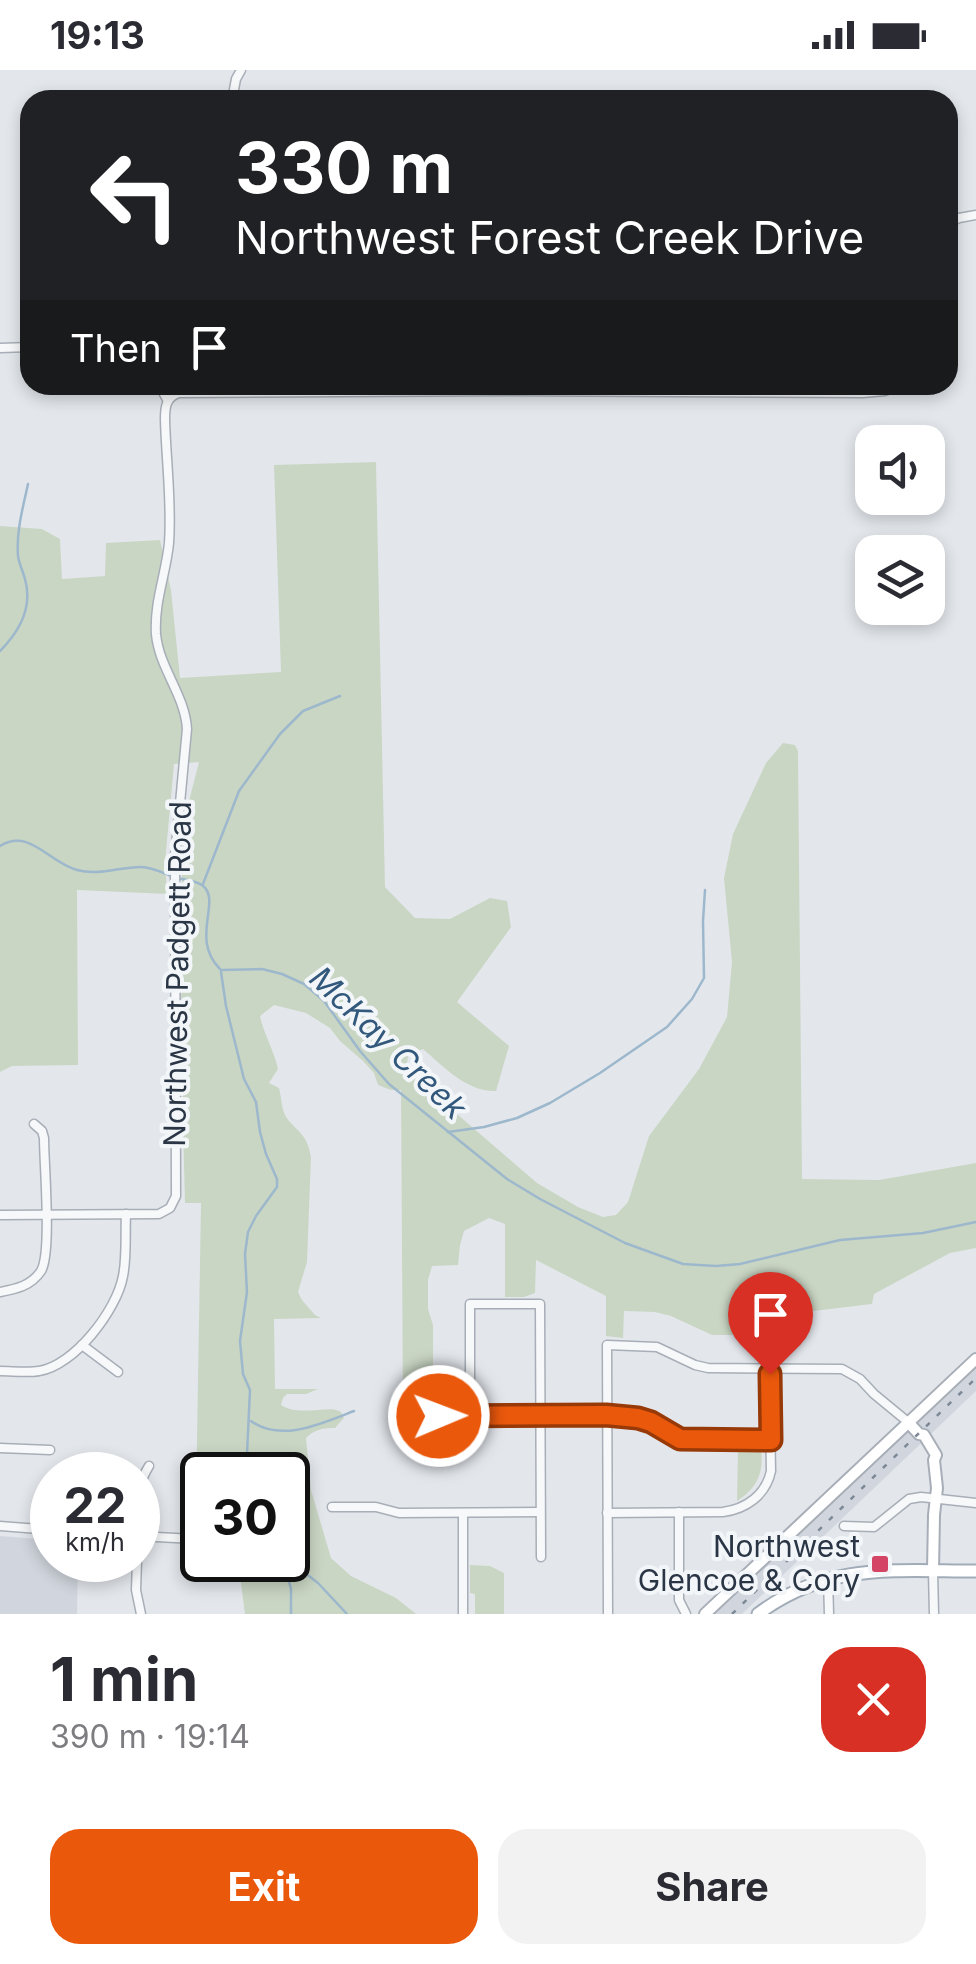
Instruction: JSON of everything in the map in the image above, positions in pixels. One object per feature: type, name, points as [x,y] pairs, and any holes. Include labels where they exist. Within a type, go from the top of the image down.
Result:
[{"type":"main road","points":[[758,1614],[796,1590],[828,1578],[864,1572],[976,1572]]},
{"type":"street","name":"Northwest Padgett Road","points":[[126,1214],[159,1214],[170,1208],[177,1181],[174,856],[186,721],[159,652],[156,626],[168,546],[168,401],[165,395]]},
{"type":"street","points":[[168,401],[176,395]]},
{"type":"street","points":[[0,1292],[19,1289],[39,1274],[46,1254],[44,1138],[34,1124]]},
{"type":"street","points":[[0,1214],[126,1214],[123,1275],[116,1300],[82,1345],[51,1368],[37,1372],[0,1371]]},
{"type":"street","points":[[470,1416],[470,1304],[540,1304],[540,1556]]},
{"type":"street","points":[[82,1345],[118,1372]]},
{"type":"street","points":[[608,1614],[607,1345],[657,1347],[708,1368],[842,1369],[860,1379],[918,1434],[924,1435],[936,1455],[934,1614]]},
{"type":"street","points":[[706,1614],[976,1359]]},
{"type":"street","points":[[607,1513],[734,1511],[756,1498],[770,1478],[770,1370]]},
{"type":"street","points":[[408,1417],[606,1415],[651,1422],[680,1439],[771,1440]]},
{"type":"street","points":[[0,1448],[50,1450]]},
{"type":"street","points":[[844,1526],[874,1526],[909,1500],[920,1497],[976,1503]]},
{"type":"street","points":[[332,1506],[376,1507],[399,1513],[540,1512]]},
{"type":"street","points":[[679,1512],[678,1594],[686,1614]]},
{"type":"street","points":[[463,1513],[463,1614]]},
{"type":"street","points":[[0,1526],[30,1528]]},
{"type":"street","points":[[828,1578],[829,1614]]},
{"type":"street","points":[[136,1582],[141,1614]]},
{"type":"shaded area","points":[[976,1365],[976,1391],[742,1614],[715,1614]]},
{"type":"shaded area","points":[[0,1536],[30,1538],[30,1582],[78,1582],[77,1614],[0,1614]]},
{"type":"green space","points":[[376,462],[385,887],[415,918],[450,919],[490,898],[507,901],[511,927],[457,1002],[509,1046],[496,1091],[466,1083],[423,1049],[408,1056],[406,1070],[537,1183],[578,1207],[603,1217],[616,1215],[628,1202],[649,1136],[699,1069],[727,1017],[732,962],[724,878],[733,834],[766,763],[783,743],[795,745],[802,1179],[879,1180],[976,1163],[976,1248],[950,1253],[874,1294],[872,1304],[805,1312],[805,1335],[712,1335],[671,1316],[624,1311],[623,1338],[606,1336],[606,1296],[536,1260],[535,1293],[505,1297],[505,1224],[489,1218],[464,1231],[458,1265],[432,1266],[428,1309],[433,1325],[433,1411],[403,1410],[401,1090],[378,1085],[374,1073],[330,1028],[306,1013],[274,1005],[260,1016],[278,1069],[269,1083],[279,1088],[284,1114],[306,1140],[311,1157],[307,1262],[298,1292],[321,1318],[274,1319],[275,1389],[318,1389],[306,1394],[287,1394],[281,1405],[296,1410],[334,1410],[344,1418],[335,1428],[319,1430],[306,1438],[307,1452],[197,1452],[201,1203],[185,1203],[181,1047],[182,865],[186,813],[199,762],[174,764],[165,862],[167,894],[77,890],[78,1065],[12,1066],[0,1072],[0,526],[42,529],[60,539],[62,579],[105,576],[106,543],[160,540],[171,590],[180,678],[281,672],[274,465]]},
{"type":"green space","points":[[738,1448],[761,1450],[762,1458],[758,1479],[737,1501]]},
{"type":"green space","points":[[310,1480],[331,1558],[351,1576],[396,1598],[416,1614],[245,1614],[241,1582],[310,1582]]},
{"type":"green space","points":[[470,1565],[490,1566],[504,1573],[504,1614],[475,1614]]},
{"type":"waterway","points":[[0,651],[19,627],[26,609],[27,589],[18,547],[28,484]]},
{"type":"waterway","points":[[203,884],[239,791],[280,734],[303,711],[340,696]]},
{"type":"waterway","name":"McKay Creek","points":[[0,846],[21,841],[85,872],[141,867],[171,876]]},
{"type":"waterway","name":"McKay Creek","points":[[178,878],[200,884],[208,892],[207,945],[220,969]]},
{"type":"waterway","points":[[448,1132],[517,1118],[550,1103],[667,1027],[692,999],[704,978],[705,890]]},
{"type":"waterway","name":"McKay Creek","points":[[221,970],[262,969],[304,984],[324,1001],[389,1084],[507,1179],[625,1243],[683,1264],[740,1264],[840,1240],[923,1233],[976,1222]]},
{"type":"waterway","points":[[221,972],[244,1079],[256,1102],[260,1132],[277,1179],[277,1187],[248,1232],[245,1254],[247,1292],[240,1341],[243,1374],[250,1390],[247,1452]]},
{"type":"waterway","points":[[251,1421],[289,1431],[354,1411]]},
{"type":"waterway","points":[[310,1577],[347,1614]]},
{"type":"waterway","points":[[289,1582],[291,1614]]},
{"type":"railway","points":[[732,1614],[976,1378]]},
{"type":"place","name":"Northwest Glencoe & Cory","points":[[880,1564]]},
{"type":"route","points":[[439,1416],[606,1415],[651,1422],[680,1439],[771,1440],[770,1374]]}]
